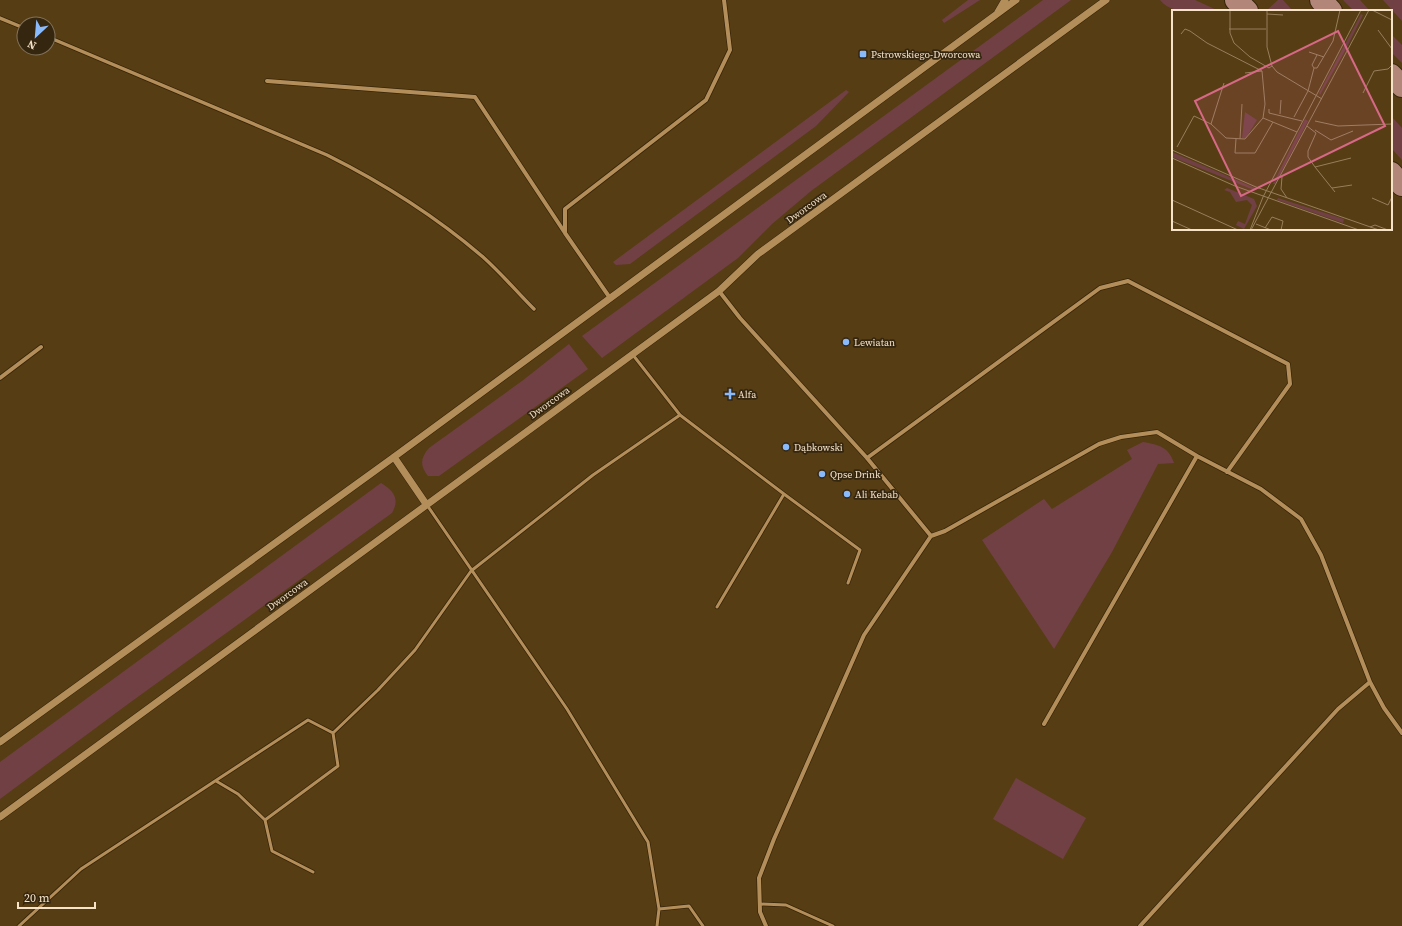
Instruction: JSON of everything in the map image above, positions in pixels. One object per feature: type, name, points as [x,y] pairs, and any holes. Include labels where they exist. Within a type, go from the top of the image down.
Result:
[{"type":"main road","points":[[1236,0],[1246,10]]},
{"type":"main road","points":[[1321,0],[1330,10]]},
{"type":"main road","points":[[1392,76],[1402,86]]},
{"type":"main road","points":[[1392,174],[1402,185]]},
{"type":"street","points":[[565,233],[565,209],[706,100],[730,50],[724,0]]},
{"type":"street","points":[[994,17],[1005,0]]},
{"type":"street","points":[[0,742],[394,457],[1016,0]]},
{"type":"street","name":"Dworcowa","points":[[0,817],[719,290],[758,254],[1106,0]]},
{"type":"street","points":[[0,18],[16,25]]},
{"type":"street","points":[[56,40],[327,156],[371,177],[434,218],[483,257],[534,309]]},
{"type":"street","points":[[267,81],[475,97],[610,298]]},
{"type":"street","points":[[867,458],[1100,288],[1128,281],[1288,364],[1290,384],[1227,472]]},
{"type":"street","points":[[719,290],[740,318],[867,458],[931,536]]},
{"type":"street","points":[[0,378],[41,347]]},
{"type":"street","points":[[766,926],[760,912],[759,878],[774,839],[864,635],[931,536],[945,531],[1099,444],[1122,437],[1157,432],[1197,456],[1261,489],[1301,520],[1321,555],[1370,682],[1384,708],[1402,733]]},
{"type":"street","points":[[1044,724],[1197,456]]},
{"type":"street","points":[[394,457],[426,504]]},
{"type":"street","points":[[1140,926],[1338,709],[1370,682]]},
{"type":"lane","points":[[632,354],[680,414],[860,550],[848,583]]},
{"type":"lane","points":[[333,733],[378,690],[415,650],[471,571],[593,475],[680,414]]},
{"type":"lane","points":[[717,607],[784,494]]},
{"type":"lane","points":[[426,504],[567,709],[648,842],[659,909],[657,926]]},
{"type":"lane","points":[[19,926],[81,869],[308,720],[333,733]]},
{"type":"lane","points":[[265,820],[338,766],[333,733]]},
{"type":"lane","points":[[216,781],[238,794],[265,820],[272,851],[313,872]]},
{"type":"lane","points":[[760,904],[786,905],[833,926]]},
{"type":"lane","points":[[659,909],[689,906],[703,926]]},
{"type":"shaded area","points":[[968,0],[980,0],[944,23],[942,20]]},
{"type":"shaded area","points":[[1043,0],[1071,0],[811,191],[772,224],[738,258],[602,358],[582,336]]},
{"type":"shaded area","points":[[1160,0],[1195,0],[1217,10],[1177,10],[1165,5]]},
{"type":"shaded area","points":[[1278,0],[1283,0],[1292,10],[1267,10]]},
{"type":"shaded area","points":[[1343,0],[1360,0],[1369,10],[1353,10]]},
{"type":"shaded area","points":[[1383,0],[1402,0],[1402,21]]},
{"type":"shaded area","points":[[1392,35],[1402,45],[1402,63],[1392,53]]},
{"type":"shaded area","points":[[846,90],[849,92],[816,126],[630,264],[616,265],[613,262]]},
{"type":"shaded area","points":[[1392,117],[1402,128],[1402,160],[1392,149]]},
{"type":"shaded area","points":[[569,344],[588,369],[439,476],[428,476],[422,462],[424,455],[429,448],[522,381]]},
{"type":"shaded area","points":[[1143,442],[1154,444],[1166,450],[1174,463],[1158,464],[1112,552],[1054,649],[982,540],[1044,499],[1052,509],[1132,459],[1127,450]]},
{"type":"shaded area","points":[[381,483],[392,492],[394,496],[395,504],[392,513],[128,704],[0,799],[0,762]]},
{"type":"shaded area","points":[[1016,778],[1086,818],[1063,859],[993,819]]},
{"type":"place","name":"Pstrowskiego-Dworcowa","points":[[863,54]]},
{"type":"place","name":"Lewiatan","points":[[846,342]]},
{"type":"place","name":"Alfa","points":[[730,394]]},
{"type":"place","name":"Dąbkowski","points":[[786,447]]},
{"type":"place","name":"Qpse Drink","points":[[822,474]]},
{"type":"place","name":"Ali Kebab","points":[[847,494]]}]
